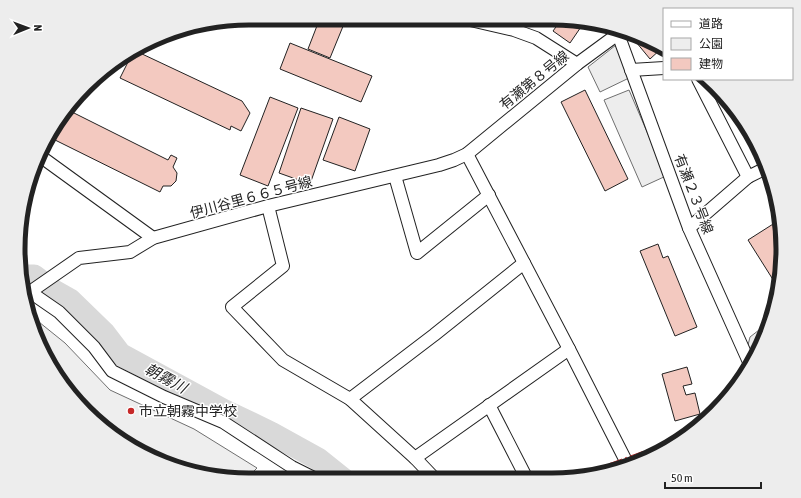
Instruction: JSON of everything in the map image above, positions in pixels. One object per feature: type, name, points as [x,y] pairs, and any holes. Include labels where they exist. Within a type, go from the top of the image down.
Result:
[{"type":"street","points":[[492,25],[514,30],[536,38],[577,64]]},
{"type":"street","name":"有瀬第８号線","points":[[467,154],[577,64],[617,35]]},
{"type":"street","name":"有瀬２３号線","points":[[621,36],[631,70],[689,228],[747,358]]},
{"type":"street","points":[[631,70],[663,68]]},
{"type":"street","points":[[699,80],[748,177]]},
{"type":"street","points":[[467,154],[625,461]]},
{"type":"street","name":"伊川谷里６６５号線","points":[[30,290],[79,258],[130,252],[153,238],[268,206],[439,165],[467,154]]},
{"type":"street","points":[[44,159],[153,238]]},
{"type":"street","points":[[689,228],[748,177],[762,170]]},
{"type":"street","points":[[395,176],[417,253],[489,195]]},
{"type":"street","points":[[268,206],[283,266],[232,307],[283,360],[350,399],[415,458],[429,473]]},
{"type":"street","points":[[350,399],[434,335],[524,263]]},
{"type":"street","points":[[30,290],[59,312],[94,347],[112,371],[164,397],[223,422],[278,458],[305,473]]},
{"type":"street","points":[[415,458],[569,349]]},
{"type":"street","points":[[489,405],[524,473]]},
{"type":"green space","name":"市立朝霧中学校","points":[[37,320],[65,343],[110,390],[194,429],[257,468],[252,473],[234,473],[205,469],[163,456],[137,443],[113,427],[81,397],[71,385],[48,348]]},
{"type":"shaded area","points":[[616,45],[629,78],[600,92],[588,67]]},
{"type":"shaded area","points":[[629,90],[666,176],[642,187],[604,100]]},
{"type":"shaded area","points":[[761,328],[751,351],[748,345],[750,337]]},
{"type":"building","points":[[317,25],[344,25],[330,58],[308,49]]},
{"type":"building","points":[[557,25],[581,27],[570,43],[553,31]]},
{"type":"building","points":[[636,42],[638,42],[658,52],[650,59]]},
{"type":"building","points":[[290,43],[372,76],[361,102],[280,69]]},
{"type":"building","points":[[140,53],[242,101],[250,113],[241,131],[231,126],[230,130],[120,78],[129,60]]},
{"type":"building","points":[[585,90],[628,179],[605,191],[561,102]]},
{"type":"building","points":[[270,97],[298,108],[268,186],[240,175]]},
{"type":"building","points":[[301,108],[333,119],[310,184],[279,173]]},
{"type":"building","points":[[72,112],[168,160],[171,155],[177,158],[173,167],[177,173],[176,181],[171,186],[163,186],[160,192],[54,139]]},
{"type":"building","points":[[339,117],[370,129],[355,171],[323,160]]},
{"type":"building","points":[[774,223],[776,264],[774,281],[748,240]]},
{"type":"building","points":[[658,244],[663,258],[668,256],[697,327],[675,336],[640,251]]},
{"type":"building","points":[[687,367],[692,384],[683,386],[686,395],[695,393],[700,414],[675,421],[662,374]]},
{"type":"waterway","name":"朝霧川","points":[[27,276],[34,276],[54,291],[70,300],[104,333],[120,354],[223,410],[271,433],[318,459],[336,473]]},
{"type":"power","points":[[594,469],[659,445]]},
{"type":"place","name":"市立朝霧中学校","points":[[131,411]]}]
